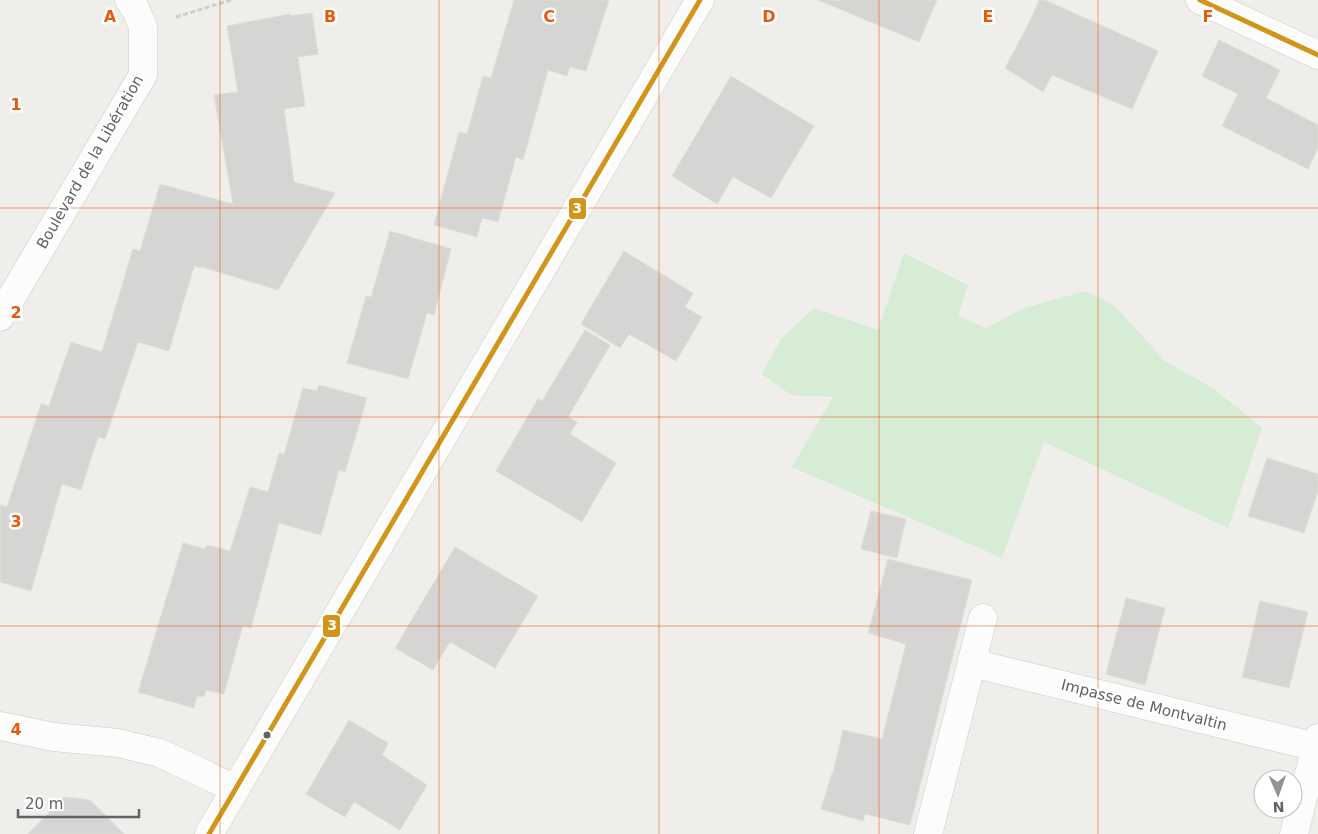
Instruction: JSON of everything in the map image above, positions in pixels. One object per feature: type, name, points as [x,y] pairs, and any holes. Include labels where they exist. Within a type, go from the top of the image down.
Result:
[{"type":"street","name":"Boulevard de la Libération","points":[[0,317],[143,75],[143,27],[136,10],[129,0]]},
{"type":"street","points":[[209,834],[700,0]]},
{"type":"street","points":[[1200,0],[1318,55]]},
{"type":"street","points":[[928,834],[983,618]]},
{"type":"street","name":"Impasse de Montvaltin","points":[[972,663],[1317,742]]},
{"type":"street","points":[[0,726],[54,737],[118,743],[160,753],[235,789]]},
{"type":"street","points":[[1294,834],[1317,742]]},
{"type":"path","points":[[143,27],[231,0]]},
{"type":"green space","points":[[904,253],[968,285],[958,316],[986,328],[1024,308],[1086,291],[1115,306],[1165,361],[1213,388],[1262,428],[1228,528],[1044,442],[1002,558],[792,467],[833,397],[791,395],[762,374],[781,339],[814,308],[878,330]]},
{"type":"building","points":[[514,0],[609,0],[586,71],[570,67],[567,76],[548,70],[523,160],[516,157],[498,222],[482,218],[477,237],[434,225],[459,132],[467,134],[483,76],[491,78]]},
{"type":"building","points":[[818,0],[937,0],[919,42]]},
{"type":"building","points":[[1039,0],[1045,0],[1158,51],[1132,109],[1052,75],[1043,92],[1005,68]]},
{"type":"building","points":[[312,13],[318,54],[298,57],[305,106],[284,109],[294,182],[335,193],[278,290],[194,266],[169,351],[138,342],[105,439],[98,437],[81,490],[62,484],[31,591],[0,582],[0,505],[7,507],[41,404],[49,406],[71,342],[102,352],[133,249],[140,251],[160,184],[233,204],[214,95],[238,92],[227,26],[290,14],[290,16]]},
{"type":"building","points":[[1219,40],[1280,70],[1266,98],[1318,125],[1318,148],[1308,169],[1222,126],[1238,94],[1202,76]]},
{"type":"building","points":[[731,76],[814,126],[771,198],[733,177],[717,204],[672,176]]},
{"type":"building","points":[[390,231],[451,249],[434,315],[427,313],[408,379],[347,363],[366,296],[371,297]]},
{"type":"building","points":[[624,251],[693,293],[685,307],[702,317],[676,361],[629,334],[620,348],[581,324]]},
{"type":"building","points":[[585,330],[610,345],[568,417],[577,422],[570,434],[616,463],[582,522],[496,471],[538,399],[542,401]]},
{"type":"building","points":[[319,385],[367,398],[345,472],[339,470],[321,535],[279,523],[251,628],[243,625],[224,694],[206,690],[204,697],[197,696],[194,708],[138,692],[183,543],[205,549],[207,545],[230,551],[250,487],[268,492],[279,453],[284,455],[303,388],[317,391]]},
{"type":"building","points":[[1267,458],[1318,474],[1318,491],[1304,533],[1248,516]]},
{"type":"building","points":[[871,511],[906,519],[897,558],[861,549]]},
{"type":"building","points":[[455,547],[538,596],[495,668],[450,642],[433,670],[395,648]]},
{"type":"building","points":[[888,559],[972,580],[910,825],[865,814],[863,821],[821,809],[833,773],[843,730],[882,739],[906,644],[868,633]]},
{"type":"building","points":[[1126,598],[1165,608],[1145,685],[1106,674]]},
{"type":"building","points":[[1260,601],[1308,612],[1289,688],[1242,677]]},
{"type":"building","points":[[349,720],[388,743],[382,755],[427,785],[400,830],[354,802],[345,817],[306,794]]},
{"type":"building","points":[[64,797],[90,800],[124,834],[28,834]]},
{"type":"transit line","name":"3","points":[[209,834],[700,0]]},
{"type":"transit line","name":"3","points":[[1200,0],[1318,55]]}]
